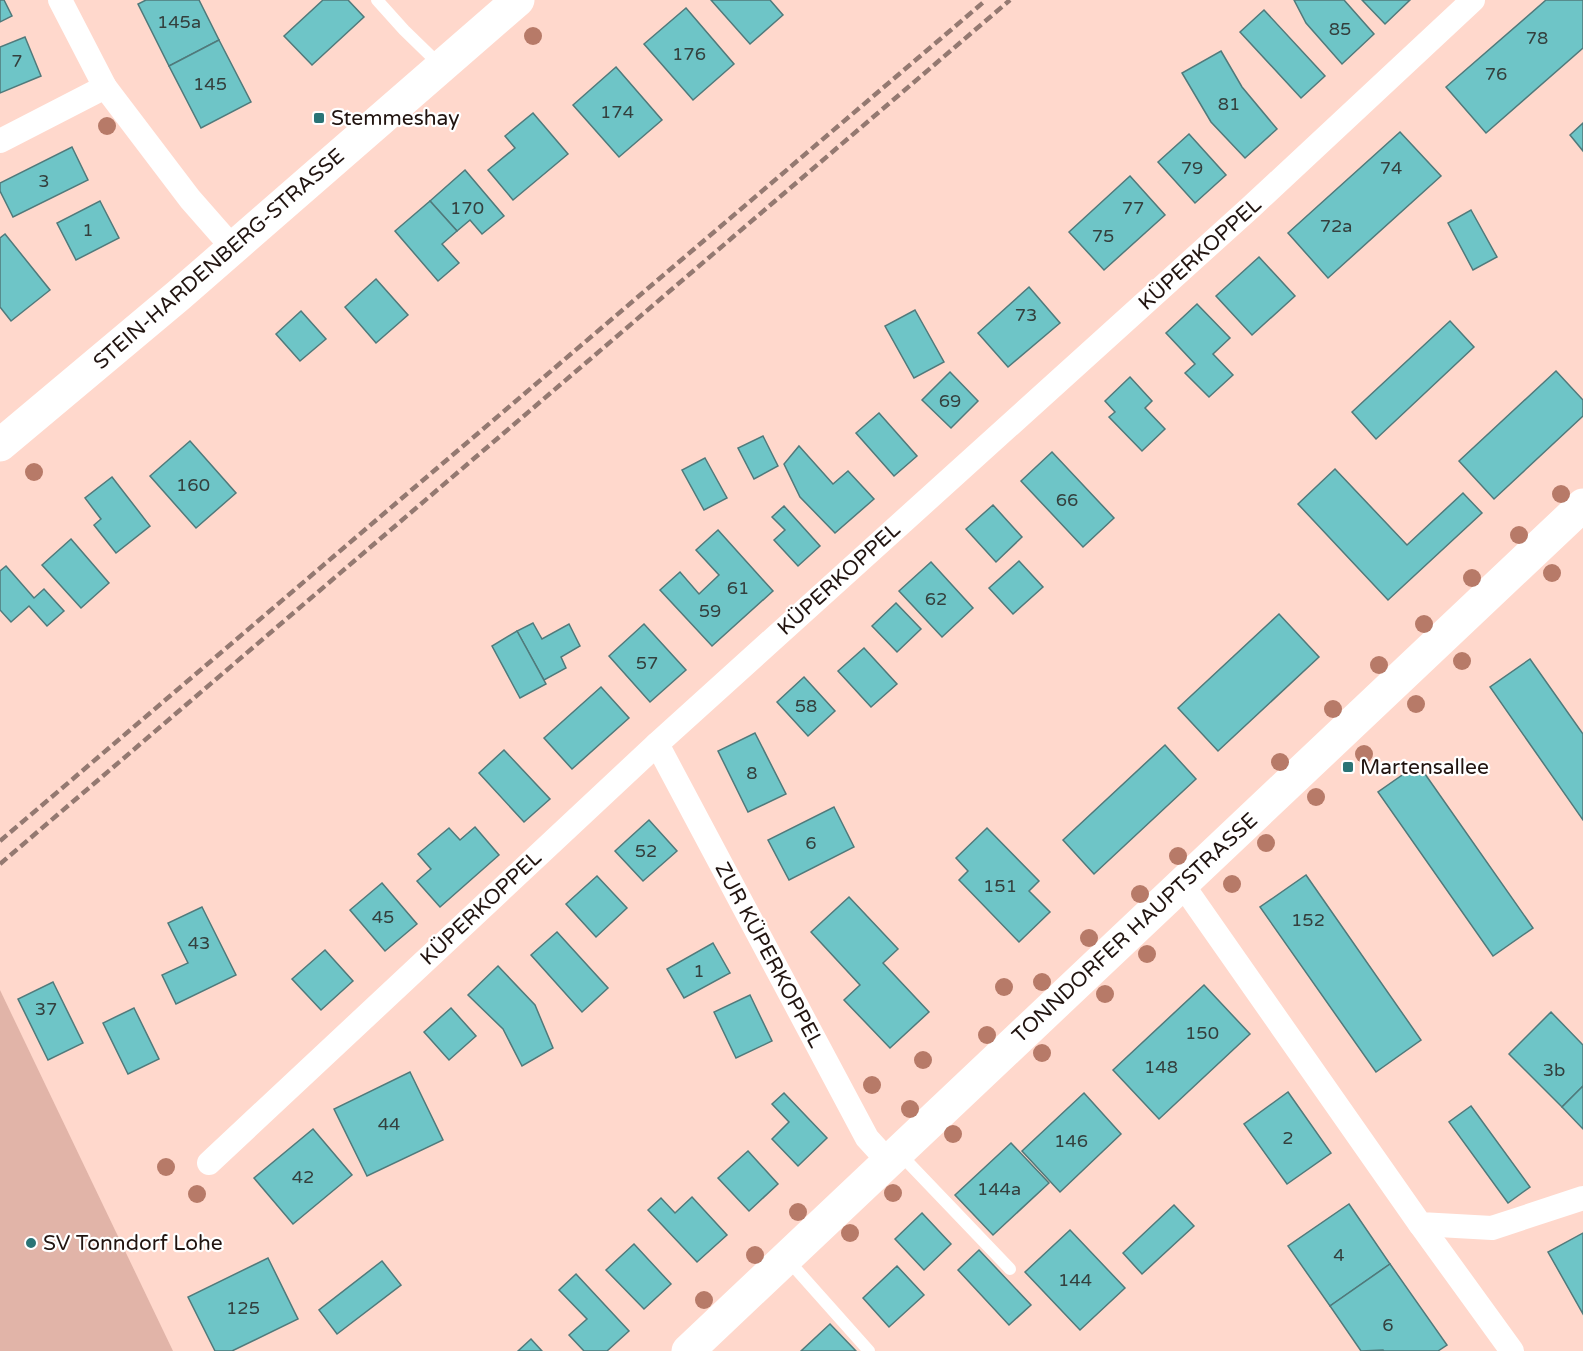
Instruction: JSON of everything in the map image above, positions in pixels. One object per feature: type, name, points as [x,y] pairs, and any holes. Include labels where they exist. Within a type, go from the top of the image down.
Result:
[{"type":"main road","name":"STEIN-HARDENBERG-STRASSE","points":[[0,445],[138,330],[518,0]]},
{"type":"main road","name":"TONNDORFER HAUPTSTRASSE","points":[[688,1351],[1583,505]]},
{"type":"street","points":[[60,0],[105,87],[189,199],[233,248]]},
{"type":"street","name":"KÜPERKOPPEL","points":[[209,1163],[657,744],[1242,215],[1473,0]]},
{"type":"street","points":[[0,141],[105,87]]},
{"type":"street","name":"ZUR KÜPERKOPPEL","points":[[657,744],[867,1138],[893,1157]]},
{"type":"street","points":[[1182,884],[1420,1224],[1512,1351]]},
{"type":"street","points":[[1420,1224],[1492,1228],[1583,1198]]},
{"type":"lane","points":[[377,0],[441,67]]},
{"type":"lane","points":[[893,1157],[1010,1269]]},
{"type":"lane","points":[[786,1258],[869,1351]]},
{"type":"shaded area","points":[[0,990],[173,1351],[0,1351]]},
{"type":"building","points":[[0,0],[4,0],[12,16],[0,22]]},
{"type":"building","points":[[146,0],[199,0],[219,40],[169,66],[138,4]]},
{"type":"building","points":[[323,0],[348,0],[364,17],[312,65],[284,36]]},
{"type":"building","points":[[711,0],[770,0],[783,15],[750,44]]},
{"type":"building","points":[[1294,0],[1344,0],[1374,34],[1342,64],[1306,23]]},
{"type":"building","points":[[1362,0],[1410,0],[1385,24]]},
{"type":"building","points":[[1546,0],[1583,0],[1583,48],[1486,133],[1446,87]]},
{"type":"building","points":[[686,8],[734,64],[693,100],[644,44]]},
{"type":"building","points":[[1264,10],[1325,76],[1301,98],[1240,32]]},
{"type":"building","points":[[25,37],[41,76],[0,93],[0,47]]},
{"type":"building","points":[[219,40],[251,102],[201,128],[169,66]]},
{"type":"building","points":[[1221,51],[1242,87],[1277,129],[1245,158],[1211,122],[1182,73]]},
{"type":"building","points":[[616,67],[662,120],[619,157],[573,105]]},
{"type":"building","points":[[533,113],[568,154],[513,200],[488,170],[515,148],[505,136]]},
{"type":"building","points":[[1583,123],[1583,151],[1570,135]]},
{"type":"building","points":[[1400,132],[1441,176],[1328,278],[1288,233]]},
{"type":"building","points":[[1189,134],[1226,175],[1195,203],[1158,162]]},
{"type":"building","points":[[72,147],[88,180],[13,217],[0,191],[0,183]]},
{"type":"building","points":[[465,170],[504,216],[482,234],[470,220],[457,231],[430,201]]},
{"type":"building","points":[[1130,176],[1165,215],[1104,270],[1069,232]]},
{"type":"building","points":[[100,201],[119,238],[76,260],[57,223]]},
{"type":"building","points":[[430,201],[457,231],[442,244],[459,263],[438,281],[395,231]]},
{"type":"building","points":[[1471,210],[1497,257],[1473,270],[1448,223]]},
{"type":"building","points":[[5,234],[50,290],[11,321],[0,307],[0,238]]},
{"type":"building","points":[[1259,257],[1295,296],[1252,335],[1216,296]]},
{"type":"building","points":[[376,279],[408,315],[376,343],[345,307]]},
{"type":"building","points":[[1029,287],[1060,323],[1008,367],[978,333]]},
{"type":"building","points":[[1197,304],[1230,338],[1213,354],[1233,375],[1209,397],[1185,373],[1195,364],[1166,333]]},
{"type":"building","points":[[915,310],[944,362],[914,378],[885,326]]},
{"type":"building","points":[[301,311],[326,339],[300,361],[276,334]]},
{"type":"building","points":[[1450,321],[1474,347],[1376,439],[1352,412]]},
{"type":"building","points":[[1556,371],[1583,400],[1583,416],[1494,499],[1459,461]]},
{"type":"building","points":[[950,372],[978,401],[951,428],[922,400]]},
{"type":"building","points":[[1130,377],[1152,401],[1145,408],[1165,429],[1142,451],[1109,417],[1115,412],[1105,401]]},
{"type":"building","points":[[879,413],[917,456],[894,476],[856,433]]},
{"type":"building","points":[[763,436],[778,466],[754,479],[738,448]]},
{"type":"building","points":[[190,441],[236,493],[196,528],[150,476]]},
{"type":"building","points":[[799,446],[833,484],[848,471],[874,499],[835,533],[800,497],[784,464]]},
{"type":"building","points":[[1052,452],[1114,518],[1083,547],[1021,481]]},
{"type":"building","points":[[705,458],[727,498],[704,510],[682,470]]},
{"type":"building","points":[[1335,469],[1407,545],[1463,493],[1482,513],[1388,600],[1298,504]]},
{"type":"building","points":[[112,477],[150,526],[116,553],[94,525],[101,519],[85,498]]},
{"type":"building","points":[[993,505],[1022,537],[996,562],[966,529]]},
{"type":"building","points":[[784,506],[820,546],[798,566],[774,540],[785,530],[772,517]]},
{"type":"building","points":[[718,530],[773,591],[712,646],[660,590],[680,572],[699,594],[719,575],[696,550]]},
{"type":"building","points":[[71,539],[109,583],[81,608],[42,565]]},
{"type":"building","points":[[1019,561],[1043,587],[1013,614],[989,588]]},
{"type":"building","points":[[931,562],[973,608],[942,637],[899,591]]},
{"type":"building","points":[[6,566],[34,598],[44,589],[64,611],[47,626],[29,606],[11,622],[0,610],[0,571]]},
{"type":"building","points":[[896,603],[921,629],[897,652],[872,626]]},
{"type":"building","points":[[1279,614],[1319,657],[1218,751],[1178,708]]},
{"type":"building","points":[[533,623],[542,639],[569,624],[580,646],[561,657],[566,668],[544,680],[517,631]]},
{"type":"building","points":[[644,624],[686,670],[650,702],[609,656]]},
{"type":"building","points":[[517,631],[546,684],[520,698],[492,646]]},
{"type":"building","points":[[864,648],[897,684],[871,707],[838,671]]},
{"type":"building","points":[[1530,659],[1583,734],[1583,820],[1490,687]]},
{"type":"building","points":[[804,677],[835,711],[808,736],[777,702]]},
{"type":"building","points":[[601,687],[629,718],[572,769],[544,738]]},
{"type":"building","points":[[755,733],[786,794],[748,812],[718,751]]},
{"type":"building","points":[[1165,745],[1196,779],[1094,874],[1063,840]]},
{"type":"building","points":[[504,750],[550,799],[524,822],[479,773]]},
{"type":"building","points":[[1418,764],[1533,928],[1493,956],[1378,792]]},
{"type":"building","points":[[834,807],[854,847],[789,880],[768,840]]},
{"type":"building","points":[[649,820],[677,851],[643,881],[615,851]]},
{"type":"building","points":[[475,827],[499,855],[440,907],[417,881],[431,869],[418,854],[449,828],[460,840]]},
{"type":"building","points":[[987,828],[1039,881],[1029,891],[1050,912],[1019,942],[959,880],[968,871],[956,858]]},
{"type":"building","points":[[1306,875],[1421,1040],[1376,1072],[1260,907]]},
{"type":"building","points":[[597,876],[627,908],[596,937],[566,904]]},
{"type":"building","points":[[382,883],[417,924],[385,951],[350,910]]},
{"type":"building","points":[[849,897],[898,949],[883,963],[929,1012],[890,1048],[844,1000],[860,985],[811,932]]},
{"type":"building","points":[[202,907],[236,975],[176,1004],[162,975],[188,963],[168,923]]},
{"type":"building","points":[[557,932],[608,988],[582,1012],[531,955]]},
{"type":"building","points":[[713,943],[730,973],[684,998],[667,969]]},
{"type":"building","points":[[325,950],[353,981],[321,1010],[292,979]]},
{"type":"building","points":[[498,966],[535,1005],[553,1048],[522,1066],[503,1029],[468,995]]},
{"type":"building","points":[[53,982],[83,1043],[48,1060],[18,999]]},
{"type":"building","points":[[1204,985],[1250,1034],[1159,1119],[1113,1070]]},
{"type":"building","points":[[750,995],[772,1041],[736,1058],[714,1012]]},
{"type":"building","points":[[134,1008],[159,1059],[128,1074],[103,1023]]},
{"type":"building","points":[[451,1008],[476,1036],[449,1060],[424,1032]]},
{"type":"building","points":[[1551,1012],[1583,1045],[1583,1086],[1562,1107],[1509,1054]]},
{"type":"building","points":[[410,1072],[443,1140],[367,1176],[334,1109]]},
{"type":"building","points":[[1583,1086],[1583,1129],[1562,1107]]},
{"type":"building","points":[[1288,1092],[1331,1153],[1287,1184],[1244,1124]]},
{"type":"building","points":[[784,1093],[827,1138],[798,1166],[772,1139],[789,1122],[772,1104]]},
{"type":"building","points":[[1084,1093],[1121,1134],[1060,1192],[1022,1151]]},
{"type":"building","points":[[1471,1106],[1530,1187],[1508,1203],[1449,1122]]},
{"type":"building","points":[[313,1129],[352,1175],[293,1224],[254,1178]]},
{"type":"building","points":[[1011,1143],[1049,1183],[993,1235],[955,1195]]},
{"type":"building","points":[[748,1151],[778,1184],[749,1211],[718,1178]]},
{"type":"building","points":[[692,1197],[727,1235],[697,1262],[648,1210],[661,1198],[675,1213]]},
{"type":"building","points":[[1349,1204],[1390,1264],[1330,1306],[1288,1246]]},
{"type":"building","points":[[1174,1205],[1194,1226],[1142,1274],[1123,1253]]},
{"type":"building","points":[[922,1213],[951,1244],[924,1270],[895,1239]]},
{"type":"building","points":[[1070,1230],[1125,1288],[1080,1330],[1025,1272]]},
{"type":"building","points":[[1583,1233],[1583,1314],[1548,1252]]},
{"type":"building","points":[[634,1244],[671,1284],[644,1309],[606,1270]]},
{"type":"building","points":[[979,1250],[1031,1305],[1009,1325],[958,1270]]},
{"type":"building","points":[[268,1258],[298,1319],[232,1351],[215,1351],[188,1297]]},
{"type":"building","points":[[382,1261],[401,1285],[337,1334],[319,1310]]},
{"type":"building","points":[[1390,1264],[1447,1345],[1438,1351],[1361,1351],[1330,1306]]},
{"type":"building","points":[[897,1266],[924,1295],[889,1327],[863,1298]]},
{"type":"building","points":[[576,1274],[629,1331],[607,1351],[584,1351],[569,1335],[587,1319],[559,1290]]},
{"type":"building","points":[[830,1324],[856,1351],[801,1351]]},
{"type":"building","points":[[531,1339],[542,1351],[518,1351]]},
{"type":"railway","points":[[0,841],[986,0]]},
{"type":"railway","points":[[0,864],[1010,0]]},
{"type":"place","name":"Stemmeshay","points":[[319,118]]},
{"type":"place","name":"Martensallee","points":[[1348,767]]},
{"type":"place","name":"SV Tonndorf Lohe","points":[[31,1243]]}]
